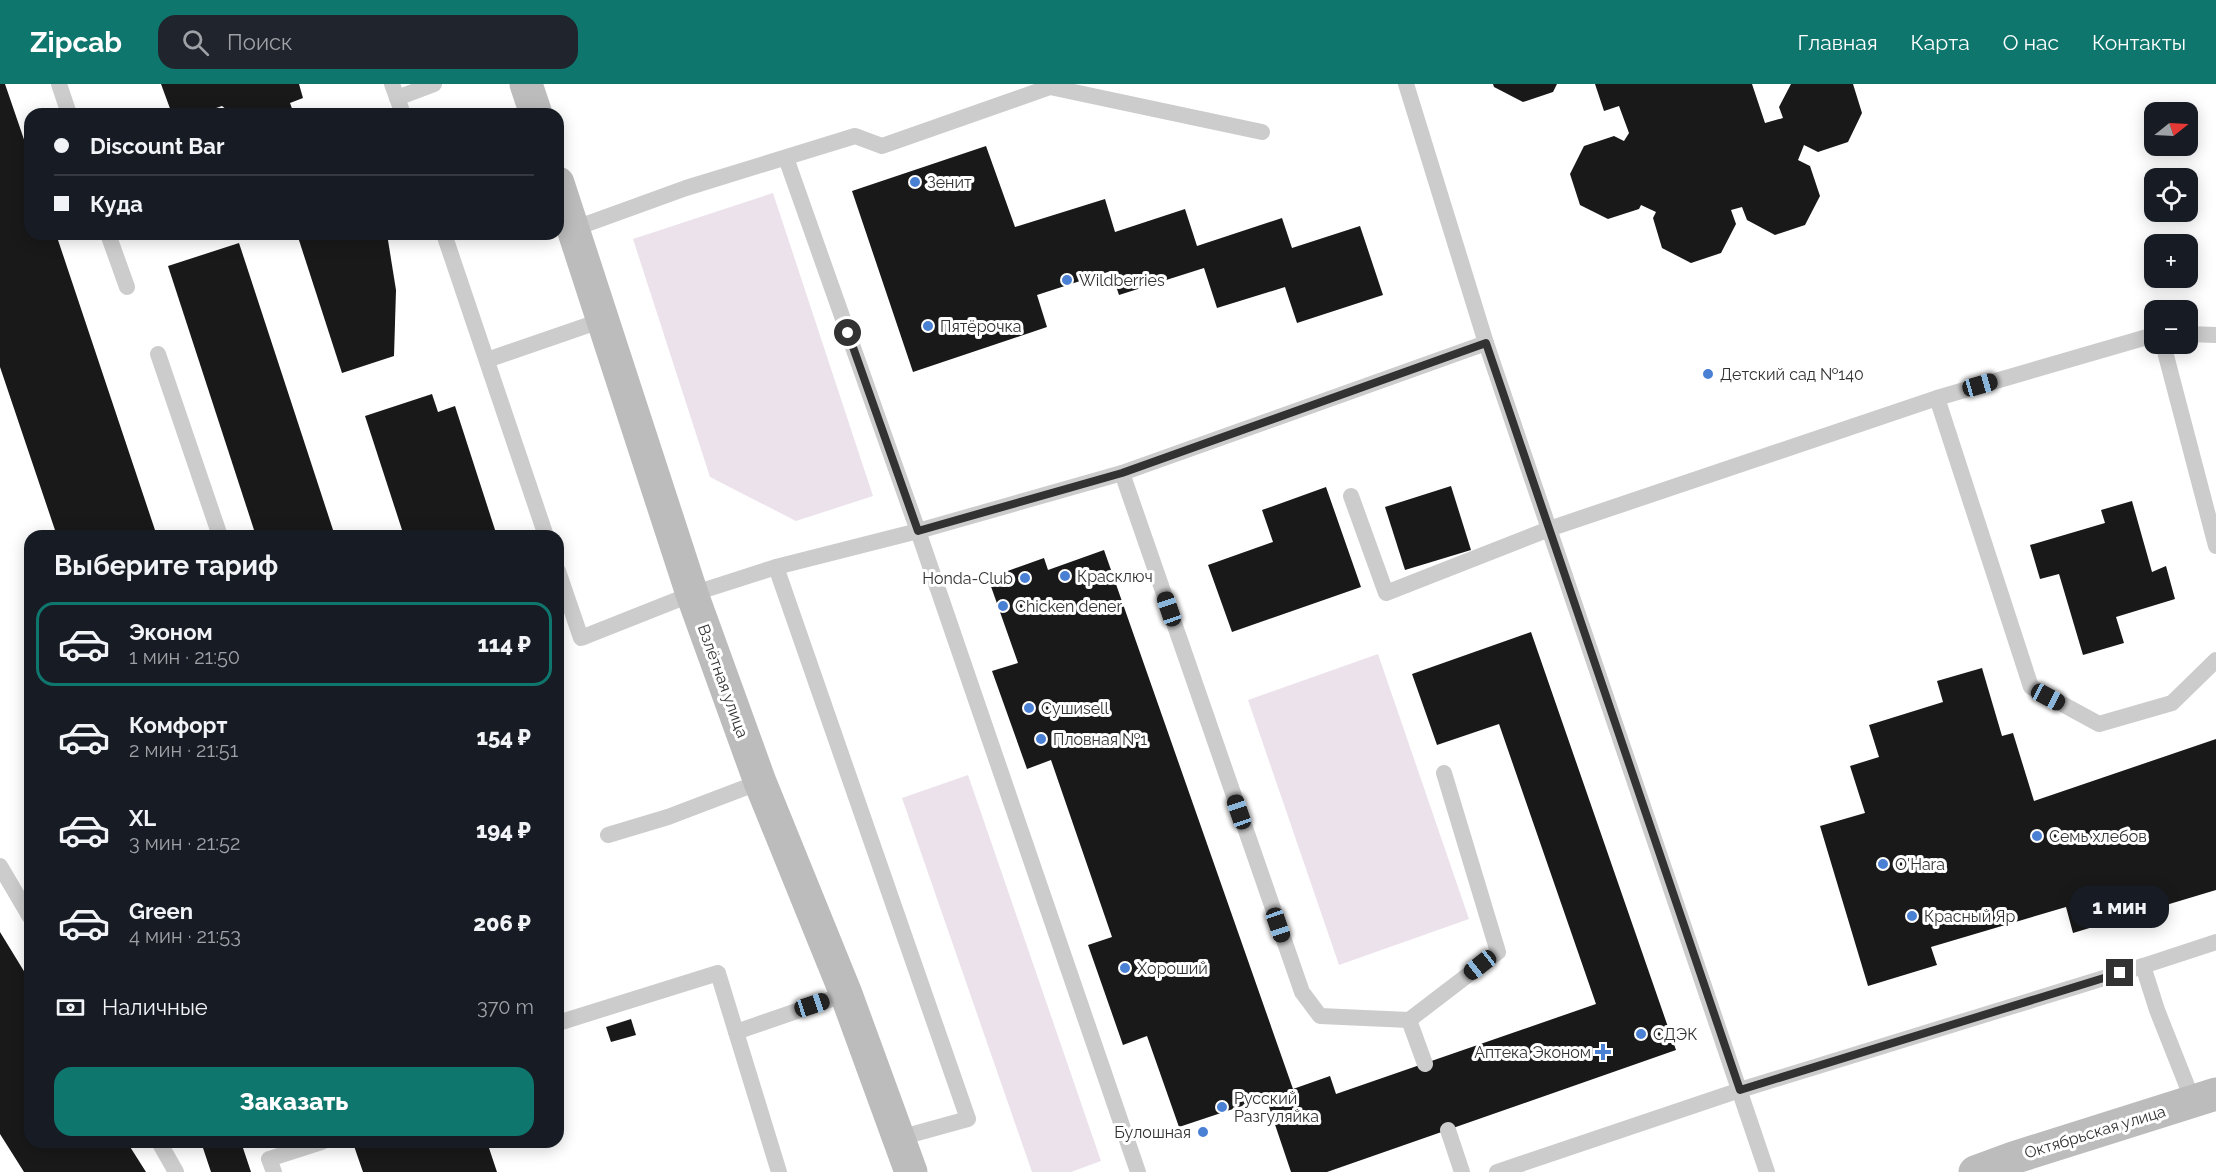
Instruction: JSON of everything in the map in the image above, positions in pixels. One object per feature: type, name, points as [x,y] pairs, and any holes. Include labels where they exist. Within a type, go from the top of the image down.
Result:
[{"type":"main road","points":[[526,84],[534,108]]},
{"type":"main road","name":"Взлётная улица","points":[[564,201],[692,594],[760,782],[846,993],[910,1172]]},
{"type":"main road","name":"Октябрьская улица","points":[[1975,1172],[2024,1154],[2204,1098]]},
{"type":"lane","points":[[59,84],[67,108]]},
{"type":"lane","points":[[401,108],[395,91],[434,84]]},
{"type":"lane","points":[[1406,84],[1486,343],[1767,1172]]},
{"type":"lane","points":[[573,229],[686,188],[855,136],[882,146],[1049,85],[1262,132]]},
{"type":"lane","points":[[786,158],[918,531],[1138,1172]]},
{"type":"lane","points":[[110,240],[127,287]]},
{"type":"lane","points":[[446,240],[544,530]]},
{"type":"lane","points":[[487,360],[603,320]]},
{"type":"lane","points":[[2198,334],[2216,335]]},
{"type":"lane","points":[[1352,496],[1386,593],[1549,529],[1937,398],[2144,338]]},
{"type":"lane","points":[[564,608],[581,638],[692,594],[776,567],[918,531],[1122,473],[1486,343]]},
{"type":"lane","points":[[158,354],[218,530]]},
{"type":"lane","points":[[2166,354],[2216,546]]},
{"type":"lane","points":[[1937,398],[2031,687],[2099,724],[2172,704],[2216,660]]},
{"type":"lane","points":[[1122,473],[1302,992],[1320,1016],[1410,1020],[1498,952],[1443,773]]},
{"type":"lane","points":[[776,567],[968,1119],[899,1138]]},
{"type":"lane","points":[[608,835],[668,817],[760,782]]},
{"type":"lane","points":[[0,866],[24,907]]},
{"type":"lane","points":[[1497,1172],[1740,1090],[2216,942]]},
{"type":"lane","points":[[2143,966],[2157,1010],[2204,1098]]},
{"type":"lane","points":[[564,1021],[717,973],[779,1172]]},
{"type":"lane","points":[[736,1032],[846,993]]},
{"type":"lane","points":[[1410,1020],[1425,1064]]},
{"type":"lane","points":[[1448,1130],[1462,1172]]},
{"type":"lane","points":[[162,1148],[176,1172]]},
{"type":"lane","points":[[274,1172],[268,1159],[303,1148]]},
{"type":"shaded area","points":[[773,193],[873,496],[796,521],[710,477],[633,239]]},
{"type":"shaded area","points":[[1378,654],[1469,919],[1339,965],[1248,700]]},
{"type":"shaded area","points":[[968,775],[1101,1161],[1071,1172],[1032,1172],[902,798]]},
{"type":"building","points":[[0,84],[5,84],[24,139],[24,240],[58,240],[155,530],[55,530],[0,367]]},
{"type":"building","points":[[161,84],[299,84],[303,98],[290,103],[292,108],[224,108],[222,106],[170,108]]},
{"type":"building","points":[[1493,84],[1557,84],[1553,92],[1523,102],[1494,87]]},
{"type":"building","points":[[1595,84],[1752,84],[1765,123],[1783,118],[1779,107],[1791,84],[1853,84],[1862,113],[1848,142],[1818,152],[1804,145],[1798,160],[1810,166],[1820,196],[1805,225],[1775,235],[1747,220],[1742,207],[1731,210],[1736,224],[1721,253],[1691,263],[1662,248],[1653,218],[1656,212],[1641,205],[1639,209],[1608,219],[1580,205],[1570,174],[1584,146],[1614,136],[1624,141],[1629,133],[1619,106],[1604,111]]},
{"type":"building","points":[[986,146],[1015,227],[1105,199],[1115,232],[1185,209],[1197,246],[1282,218],[1292,248],[1360,226],[1383,295],[1297,323],[1285,287],[1217,308],[1204,268],[1119,295],[1111,271],[1037,295],[1047,327],[913,372],[852,191]]},
{"type":"building","points":[[299,240],[388,240],[396,290],[394,356],[342,373]]},
{"type":"building","points":[[239,243],[333,530],[254,530],[168,266]]},
{"type":"building","points":[[432,394],[438,412],[455,406],[495,530],[402,530],[365,416]]},
{"type":"building","points":[[1451,486],[1471,550],[1405,570],[1385,507]]},
{"type":"building","points":[[1326,487],[1361,587],[1232,632],[1208,565],[1273,542],[1262,510]]},
{"type":"building","points":[[2132,501],[2152,572],[2166,566],[2175,599],[2116,617],[2124,643],[2083,655],[2059,574],[2040,579],[2030,545],[2105,523],[2101,510]]},
{"type":"building","points":[[1104,550],[1293,1089],[1330,1076],[1336,1094],[1596,1004],[1499,724],[1437,745],[1412,674],[1531,632],[1676,1050],[1327,1172],[1291,1172],[1266,1098],[1179,1127],[1147,1036],[1123,1045],[1088,945],[1112,937],[1051,760],[1027,769],[992,671],[1018,663],[988,578],[1044,558],[1048,570]]},
{"type":"building","points":[[1982,668],[2002,736],[2013,733],[2034,801],[2216,739],[2216,890],[2073,933],[2066,907],[1931,947],[1937,965],[1868,986],[1820,826],[1865,813],[1850,766],[1879,757],[1869,725],[1943,702],[1937,681]]},
{"type":"building","points":[[0,932],[24,971],[24,1148],[131,1148],[146,1172],[24,1172],[0,1134]]},
{"type":"building","points":[[631,1019],[636,1035],[611,1042],[606,1027]]},
{"type":"building","points":[[203,1148],[243,1148],[251,1172],[211,1172]]},
{"type":"building","points":[[355,1148],[489,1148],[497,1172],[363,1172]]},
{"type":"place","name":"Зенит","points":[[915,182]]},
{"type":"place","name":"Wildberries","points":[[1067,280]]},
{"type":"place","name":"Пятёрочка","points":[[928,326]]},
{"type":"place","name":"Детский сад №140","points":[[1708,374]]},
{"type":"place","name":"Красключ","points":[[1065,576]]},
{"type":"place","name":"Honda-Club","points":[[1025,578]]},
{"type":"place","name":"Chicken dener","points":[[1003,606]]},
{"type":"place","name":"Сушиsell","points":[[1029,708]]},
{"type":"place","name":"Пловная №1","points":[[1041,739]]},
{"type":"place","name":"Семь хлебов","points":[[2037,836]]},
{"type":"place","name":"O'Hara","points":[[1883,864]]},
{"type":"place","name":"Красный Яр","points":[[1912,916]]},
{"type":"place","name":"Хороший","points":[[1125,968]]},
{"type":"place","name":"СДЭК","points":[[1641,1034]]},
{"type":"place","name":"Аптека Эконом","points":[[1603,1052]]},
{"type":"place","name":"Русский Разгуляйка","points":[[1222,1107]]},
{"type":"place","name":"Булошная","points":[[1203,1132]]},
{"type":"route","points":[[848,333],[918,531],[1122,473],[1486,343],[1740,1090],[2120,973]]}]
